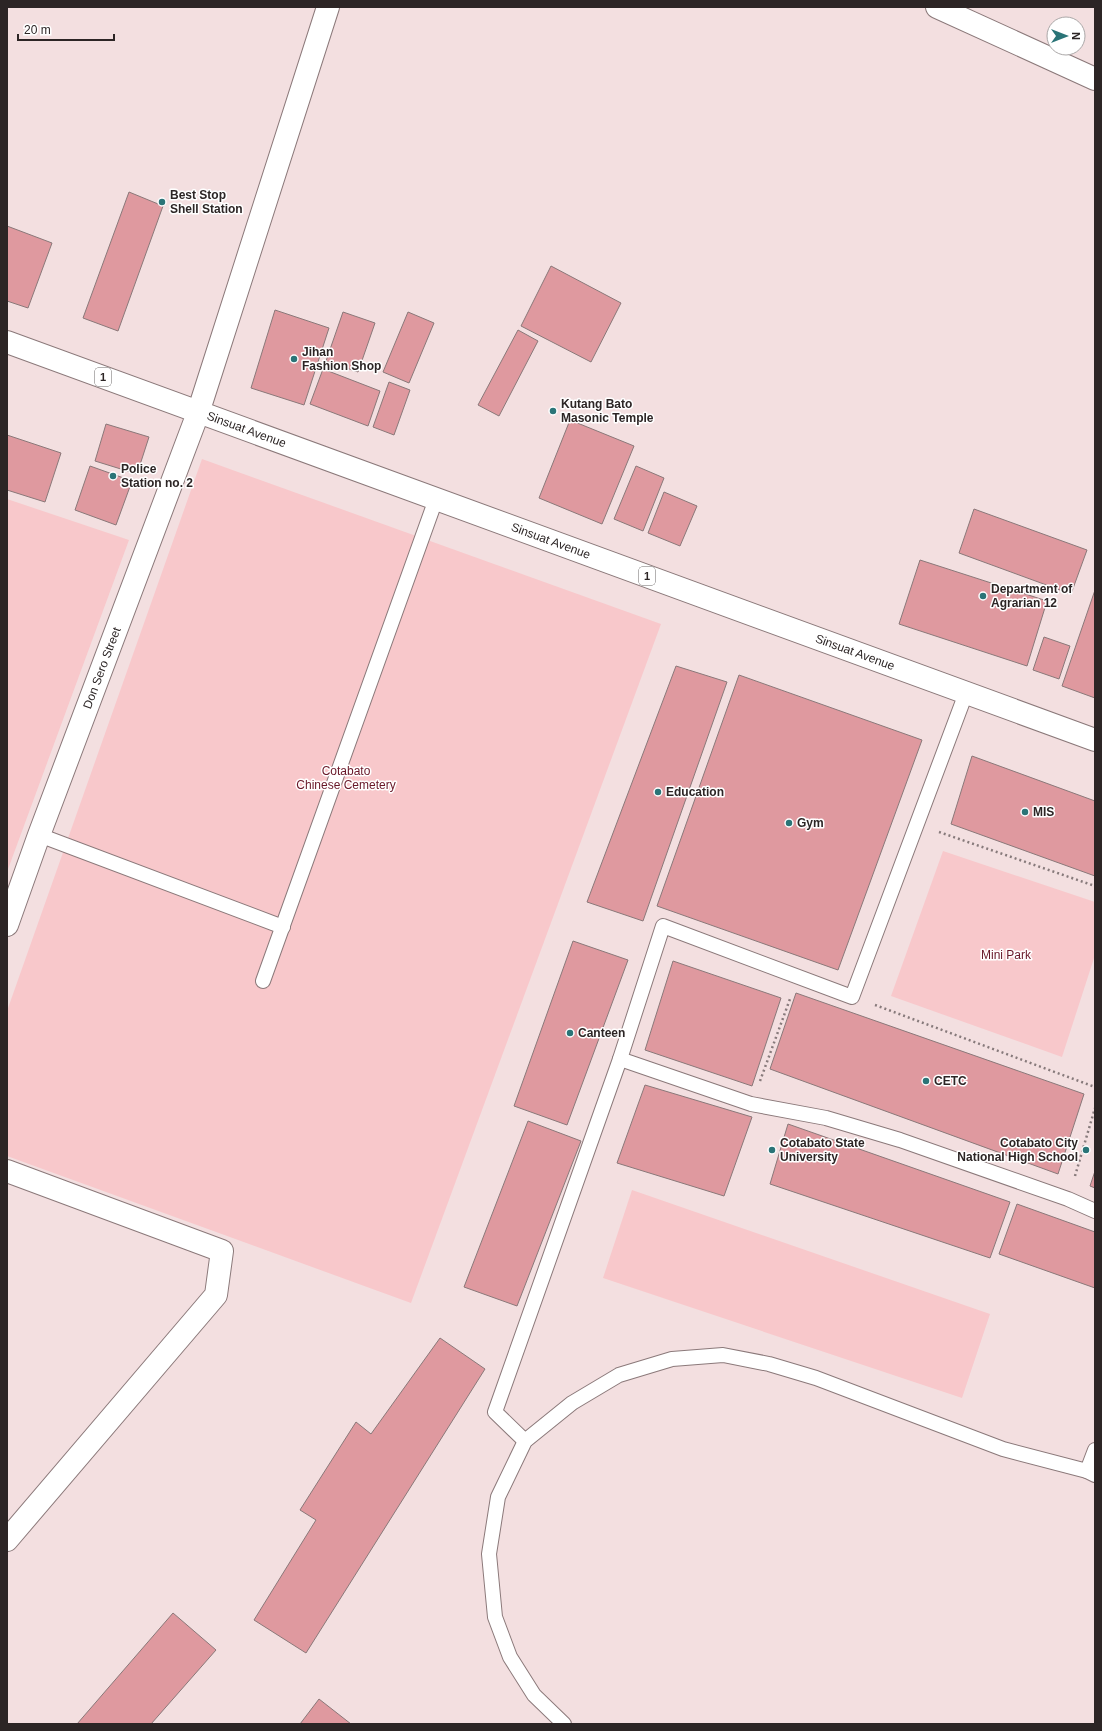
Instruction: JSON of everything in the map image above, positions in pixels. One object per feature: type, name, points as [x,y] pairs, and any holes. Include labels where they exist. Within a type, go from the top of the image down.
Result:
[{"type":"main road","name":"Don Sero Street","points":[[7,925],[39,835],[198,413],[328,7]]},
{"type":"main road","points":[[937,7],[1095,79]]},
{"type":"main road","name":"Sinsuat Avenue","points":[[7,342],[1095,740]]},
{"type":"main road","points":[[7,1171],[222,1251],[216,1295],[7,1540]]},
{"type":"lane","points":[[263,981],[436,499]]},
{"type":"lane","points":[[526,1441],[495,1412],[620,1059],[663,926],[798,978],[852,997],[966,693]]},
{"type":"lane","points":[[39,835],[283,927]]},
{"type":"lane","points":[[620,1059],[751,1104],[826,1118],[900,1140],[1068,1199],[1095,1211]]},
{"type":"lane","points":[[564,1724],[534,1695],[510,1657],[495,1617],[489,1554],[498,1497],[526,1441],[572,1403],[619,1375],[672,1359],[723,1355],[769,1364],[816,1378],[1003,1449],[1091,1473],[1095,1450]]},
{"type":"path","points":[[917,824],[1095,886]]},
{"type":"path","points":[[751,1104],[798,978]]},
{"type":"path","points":[[852,997],[1095,1087]]},
{"type":"path","points":[[1068,1199],[1095,1108]]},
{"type":"green space","name":"Cotabato Chinese Cemetery","points":[[202,459],[661,624],[411,1303],[7,1156],[7,1011]]},
{"type":"green space","points":[[7,499],[129,540],[7,872]]},
{"type":"green space","name":"Mini Park","points":[[943,851],[1095,902],[1095,955],[1062,1057],[891,996]]},
{"type":"green space","points":[[632,1190],[990,1314],[962,1398],[603,1278]]},
{"type":"building","points":[[129,192],[163,206],[118,331],[83,318]]},
{"type":"building","points":[[7,226],[52,243],[28,308],[7,301]]},
{"type":"building","points":[[551,266],[621,303],[591,362],[521,326]]},
{"type":"building","points":[[275,310],[329,328],[304,405],[251,388]]},
{"type":"building","points":[[343,312],[375,323],[358,372],[326,361]]},
{"type":"building","points":[[408,312],[434,323],[409,383],[383,372]]},
{"type":"building","points":[[518,330],[538,341],[499,416],[478,405]]},
{"type":"building","points":[[323,369],[380,391],[368,426],[310,404]]},
{"type":"building","points":[[389,382],[410,390],[394,435],[373,427]]},
{"type":"building","points":[[570,420],[634,446],[602,524],[539,498]]},
{"type":"building","points":[[106,424],[149,437],[137,474],[95,461]]},
{"type":"building","points":[[7,435],[61,453],[45,502],[7,490]]},
{"type":"building","points":[[90,466],[132,481],[116,525],[75,510]]},
{"type":"building","points":[[636,466],[664,478],[643,531],[614,519]]},
{"type":"building","points":[[664,492],[697,506],[680,546],[648,533]]},
{"type":"building","points":[[974,509],[1087,550],[1071,594],[959,553]]},
{"type":"building","points":[[920,560],[1047,601],[1027,666],[899,624]]},
{"type":"building","points":[[1095,590],[1095,698],[1062,686]]},
{"type":"building","points":[[1044,637],[1070,646],[1059,679],[1033,670]]},
{"type":"building","name":"Education","points":[[676,666],[727,682],[643,921],[587,902]]},
{"type":"building","name":"Gym","points":[[739,675],[922,740],[838,970],[657,906]]},
{"type":"building","name":"MIS","points":[[972,756],[1095,801],[1095,876],[951,824]]},
{"type":"building","name":"Canteen","points":[[573,941],[628,960],[567,1125],[514,1106]]},
{"type":"building","points":[[673,961],[781,998],[752,1086],[645,1050]]},
{"type":"building","name":"CETC","points":[[796,993],[1084,1094],[1058,1174],[770,1069]]},
{"type":"building","points":[[645,1085],[752,1117],[724,1196],[617,1163]]},
{"type":"building","points":[[528,1121],[581,1141],[517,1306],[464,1287]]},
{"type":"building","points":[[788,1124],[1010,1202],[990,1258],[770,1184]]},
{"type":"building","points":[[1095,1171],[1095,1188],[1090,1186]]},
{"type":"building","points":[[1017,1204],[1095,1232],[1095,1288],[999,1254]]},
{"type":"building","points":[[440,1338],[485,1369],[306,1653],[254,1620],[316,1520],[300,1510],[356,1422],[371,1434]]},
{"type":"building","points":[[173,1613],[216,1650],[151,1724],[77,1724]]},
{"type":"building","points":[[319,1699],[351,1724],[300,1724]]},
{"type":"place","name":"Best Stop Shell Station","points":[[162,202]]},
{"type":"place","name":"Jihan Fashion Shop","points":[[294,359]]},
{"type":"place","name":"Kutang Bato Masonic Temple","points":[[553,411]]},
{"type":"place","name":"Police Station no. 2","points":[[113,476]]},
{"type":"place","name":"Department of Agrarian 12","points":[[983,596]]},
{"type":"place","name":"Education","points":[[658,792]]},
{"type":"place","name":"MIS","points":[[1025,812]]},
{"type":"place","name":"Gym","points":[[789,823]]},
{"type":"place","name":"Canteen","points":[[570,1033]]},
{"type":"place","name":"CETC","points":[[926,1081]]},
{"type":"place","name":"Cotabato State University","points":[[772,1150]]},
{"type":"place","name":"Cotabato City National High School","points":[[1086,1150]]}]
